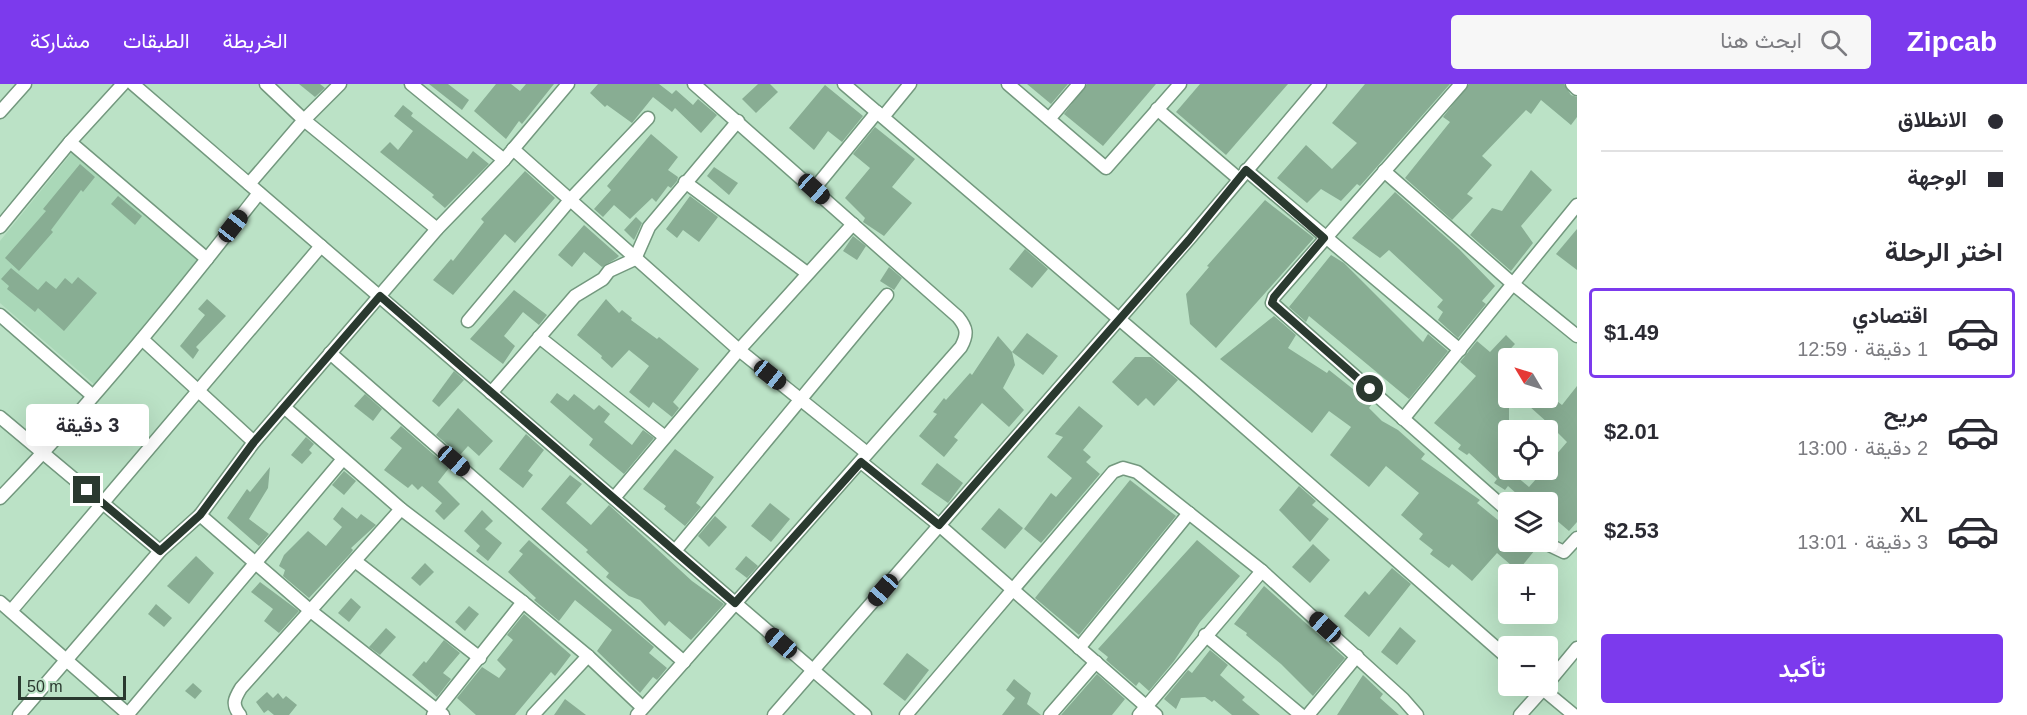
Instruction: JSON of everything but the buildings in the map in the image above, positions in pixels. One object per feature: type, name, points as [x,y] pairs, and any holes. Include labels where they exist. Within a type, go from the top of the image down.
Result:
[{"type":"street","points":[[0,112],[25,84]]},
{"type":"street","points":[[1,225],[70,142],[123,84]]},
{"type":"street","points":[[266,84],[304,120],[437,229]]},
{"type":"street","points":[[249,184],[304,120],[340,84]]},
{"type":"street","points":[[411,84],[504,160]]},
{"type":"street","points":[[19,715],[160,551],[200,515],[254,442],[437,229],[504,160],[568,84]]},
{"type":"street","points":[[284,407],[401,509],[523,602],[588,656],[640,711],[961,347],[967,329],[958,317],[694,84]]},
{"type":"street","points":[[844,84],[1120,319],[1498,649]]},
{"type":"street","points":[[814,189],[910,84]]},
{"type":"street","points":[[1008,84],[1106,168],[1180,84]]},
{"type":"street","points":[[1049,119],[1079,84]]},
{"type":"street","points":[[774,715],[1120,319],[1320,84]]},
{"type":"street","points":[[1461,84],[1324,238],[1274,297],[1272,303],[1498,502]]},
{"type":"street","points":[[1572,84],[1577,89]]},
{"type":"street","points":[[136,85],[865,715]]},
{"type":"street","points":[[1157,110],[1324,238],[1460,350]]},
{"type":"street","points":[[468,321],[570,201],[648,118]]},
{"type":"street","points":[[491,393],[583,290],[597,284],[609,272],[635,259],[649,227],[738,121]]},
{"type":"street","points":[[70,142],[207,259]]},
{"type":"street","points":[[513,149],[739,350],[801,400],[1012,591],[1096,662],[1142,711],[1156,715]]},
{"type":"street","points":[[1384,171],[1513,284],[1577,336]]},
{"type":"street","points":[[685,182],[807,273]]},
{"type":"street","points":[[0,498],[44,453],[142,339],[259,193]]},
{"type":"street","points":[[1403,419],[1577,205]]},
{"type":"street","points":[[614,498],[739,350],[853,224]]},
{"type":"street","points":[[11,611],[321,246]]},
{"type":"street","points":[[675,551],[887,296]]},
{"type":"street","points":[[0,315],[93,396]]},
{"type":"street","points":[[539,337],[665,437]]},
{"type":"street","points":[[142,339],[254,442]]},
{"type":"street","points":[[330,353],[684,662]]},
{"type":"street","points":[[0,417],[160,551]]},
{"type":"street","points":[[0,602],[128,714],[257,564],[343,459]]},
{"type":"street","points":[[906,715],[1119,469],[1137,472],[1262,571],[1357,656],[1417,715]]},
{"type":"street","points":[[234,712],[234,699],[241,688],[312,612],[401,509]]},
{"type":"street","points":[[1079,648],[1189,513]]},
{"type":"street","points":[[200,515],[312,612],[438,713],[523,602]]},
{"type":"street","points":[[1558,549],[1564,552],[1577,538]]},
{"type":"street","points":[[355,561],[480,658]]},
{"type":"street","points":[[1142,711],[1262,571]]},
{"type":"street","points":[[1205,635],[1301,715]]},
{"type":"street","points":[[1558,670],[1577,648]]},
{"type":"street","points":[[533,715],[588,656]]},
{"type":"street","points":[[1308,715],[1357,656]]},
{"type":"street","points":[[1050,715],[1096,662]]},
{"type":"street","points":[[1520,715],[1536,696]]},
{"type":"street","points":[[1554,696],[1574,715]]},
{"type":"shaded area","points":[[74,150],[199,259],[95,385],[0,303],[0,241]]},
{"type":"route","points":[[87,490],[160,551],[200,515],[254,442],[380,296],[735,603],[861,462],[939,525],[1189,240],[1246,170],[1324,238],[1274,297],[1272,303],[1370,389]]}]
